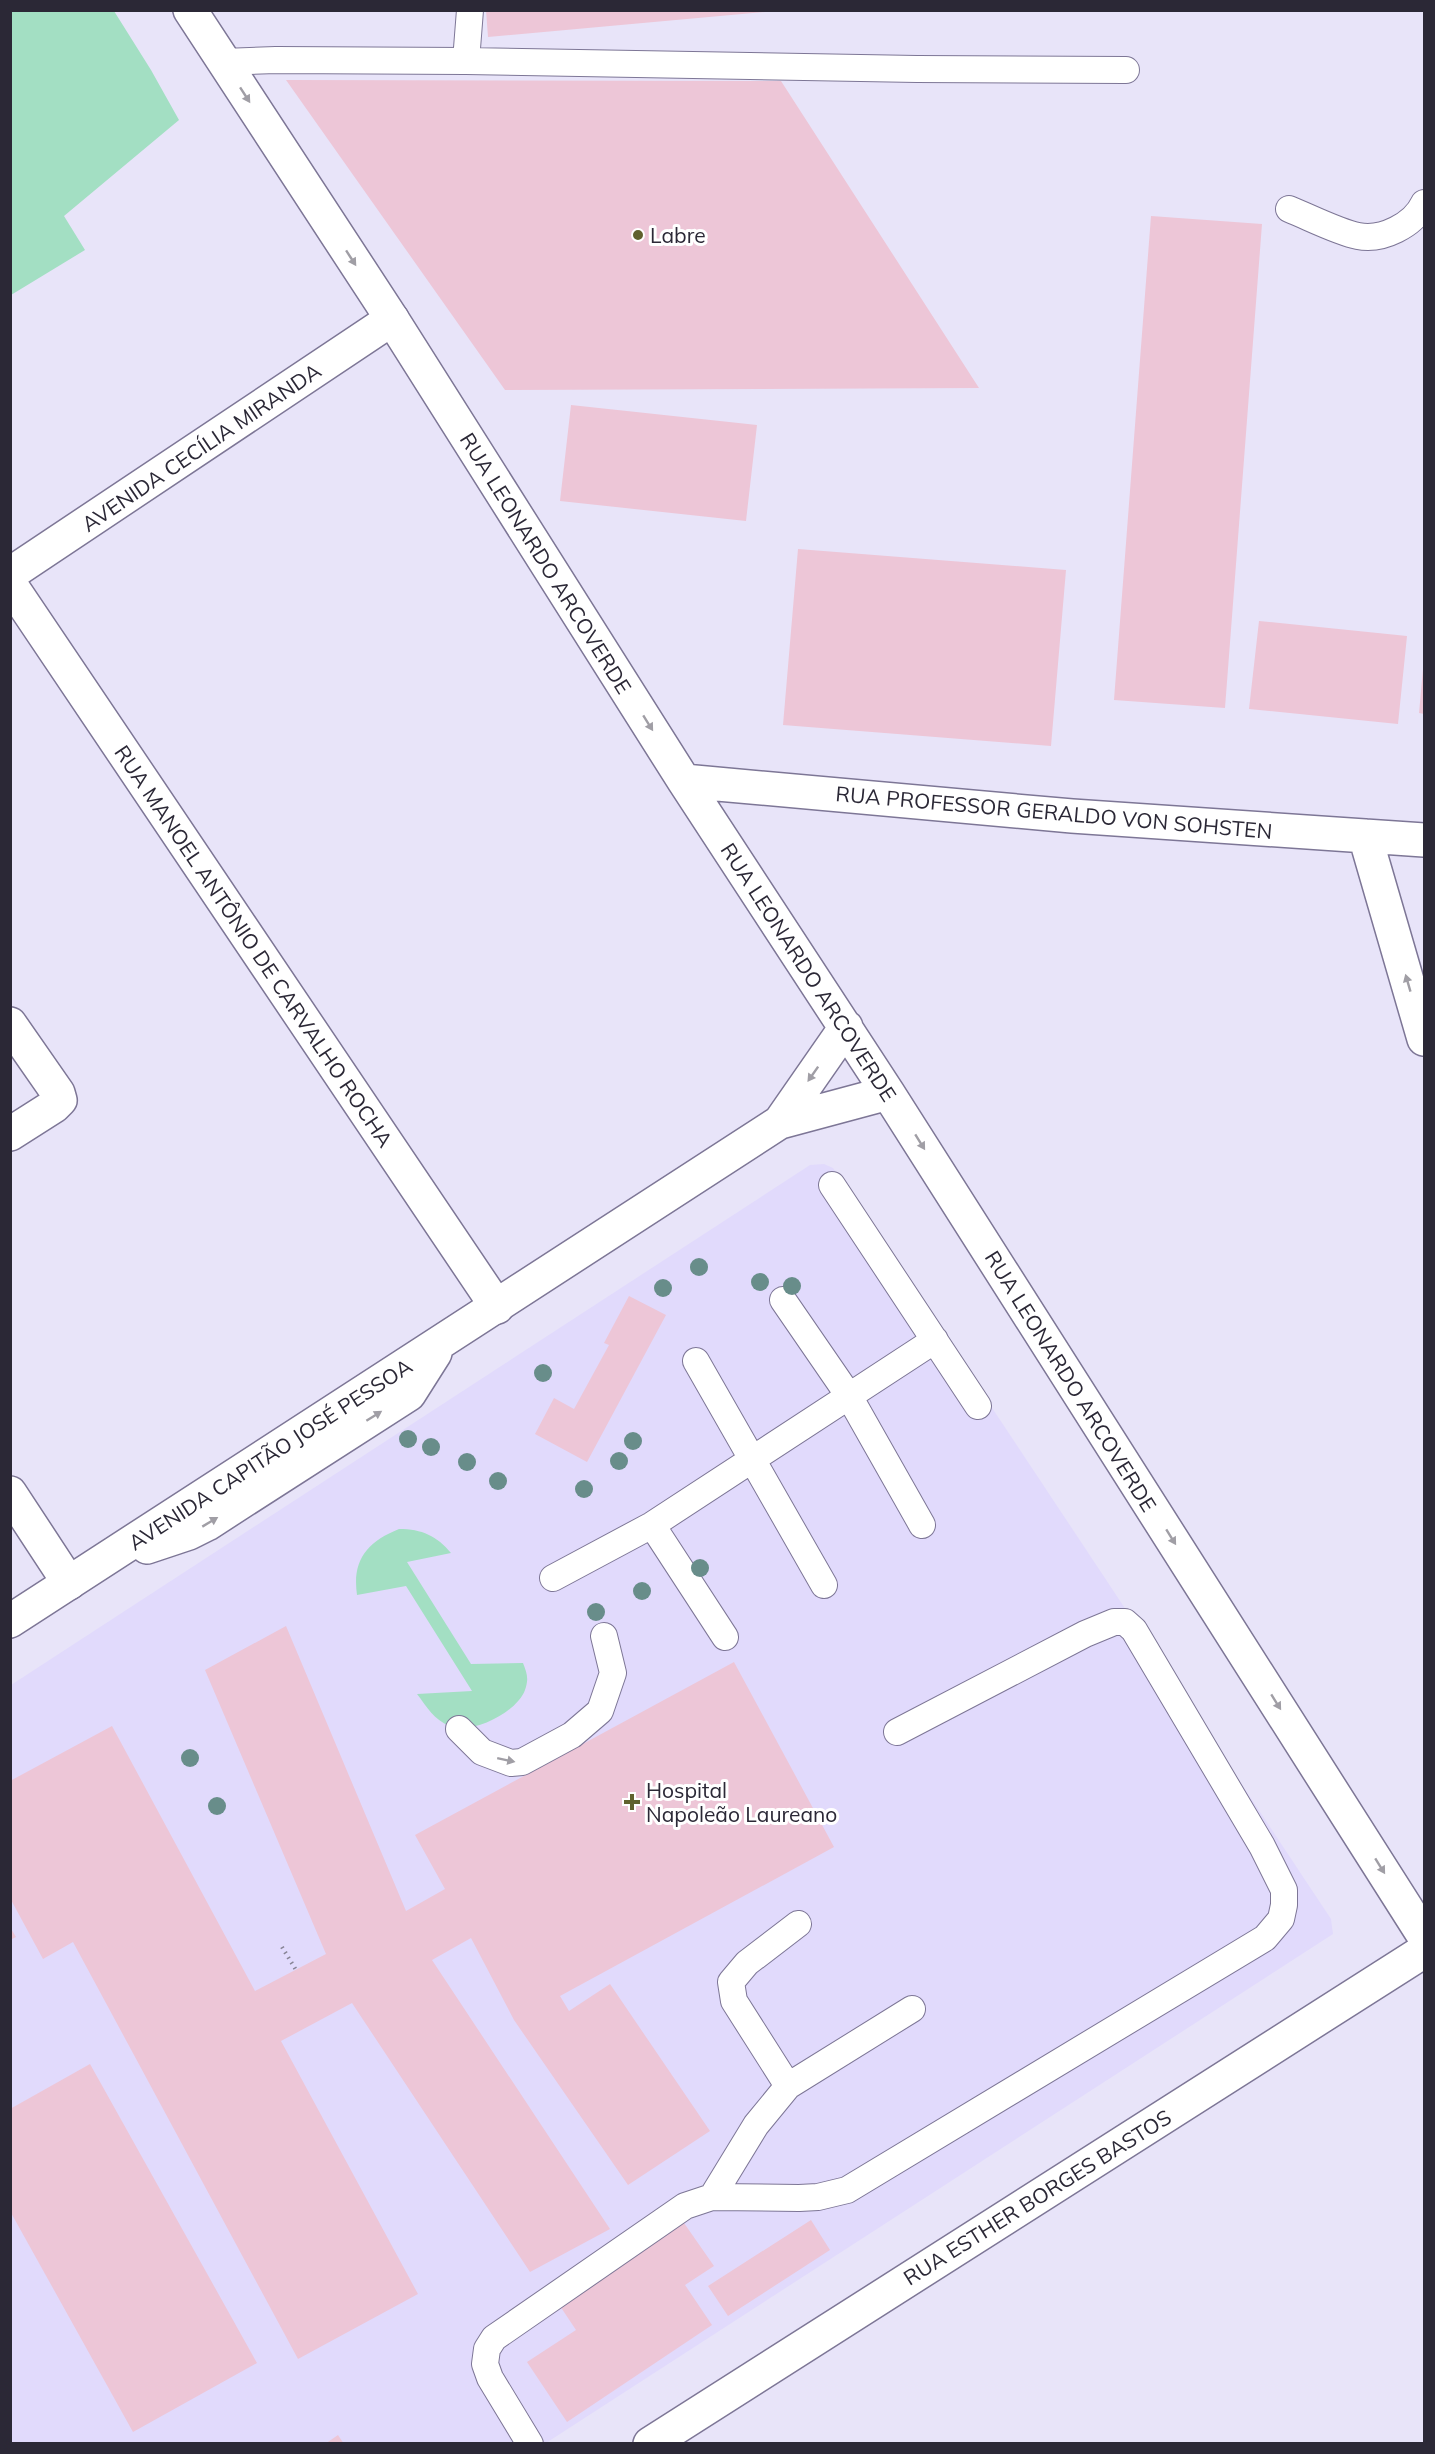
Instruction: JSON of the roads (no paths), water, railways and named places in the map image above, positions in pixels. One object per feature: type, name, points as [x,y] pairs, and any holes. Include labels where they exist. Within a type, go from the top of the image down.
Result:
[{"type":"street","name":"RUA LEONARDO ARCOVERDE","points":[[190,10],[392,319],[684,781],[846,1027],[1425,1936]]},
{"type":"street","name":"AVENIDA CECÍLIA MIRANDA","points":[[10,574],[392,319]]},
{"type":"street","name":"RUA MANOEL ANTÔNIO DE CARVALHO ROCHA","points":[[10,584],[497,1307]]},
{"type":"street","name":"RUA PROFESSOR GERALDO VON SOHSTEN","points":[[684,781],[1072,816],[1425,840]]},
{"type":"street","points":[[1365,836],[1425,1039]]},
{"type":"street","points":[[10,1024],[58,1093],[60,1100],[10,1134]]},
{"type":"street","name":"AVENIDA CAPITÃO JOSÉ PESSOA","points":[[780,1122],[846,1027]]},
{"type":"street","name":"AVENIDA CAPITÃO JOSÉ PESSOA","points":[[10,1621],[97,1565],[189,1533],[207,1524],[409,1394],[444,1342],[780,1122],[888,1093]]},
{"type":"street","points":[[10,1493],[69,1583]]},
{"type":"street","name":"RUA ESTHER BORGES BASTOS","points":[[650,2444],[1425,1951]]},
{"type":"lane","points":[[466,61],[470,10]]},
{"type":"lane","points":[[223,62],[466,61],[917,69],[1126,70]]},
{"type":"lane","points":[[1289,209],[1359,237],[1395,232],[1420,213],[1425,203]]},
{"type":"lane","points":[[832,1185],[978,1406]]},
{"type":"lane","points":[[783,1300],[849,1396],[922,1525]]},
{"type":"lane","points":[[553,1578],[652,1525],[935,1340]]},
{"type":"lane","points":[[696,1362],[824,1585]]},
{"type":"lane","points":[[652,1525],[725,1637]]},
{"type":"lane","points":[[530,2444],[490,2378],[485,2364],[487,2349],[494,2338],[685,2206],[712,2197],[818,2197],[847,2190],[1265,1938],[1281,1920],[1284,1890],[1262,1846],[1134,1630],[1125,1622],[1114,1622],[1095,1629],[897,1732]]},
{"type":"lane","points":[[459,1728],[483,1752],[511,1763],[522,1762],[572,1735],[600,1711],[613,1673],[604,1636]]},
{"type":"lane","points":[[788,2086],[734,2001],[731,1982],[747,1963],[798,1924]]},
{"type":"lane","points":[[712,2197],[756,2125],[788,2086],[912,2009]]},
{"type":"place","name":"Labre","points":[[638,235]]},
{"type":"place","name":"Hospital Napoleão Laureano","points":[[632,1802]]}]
